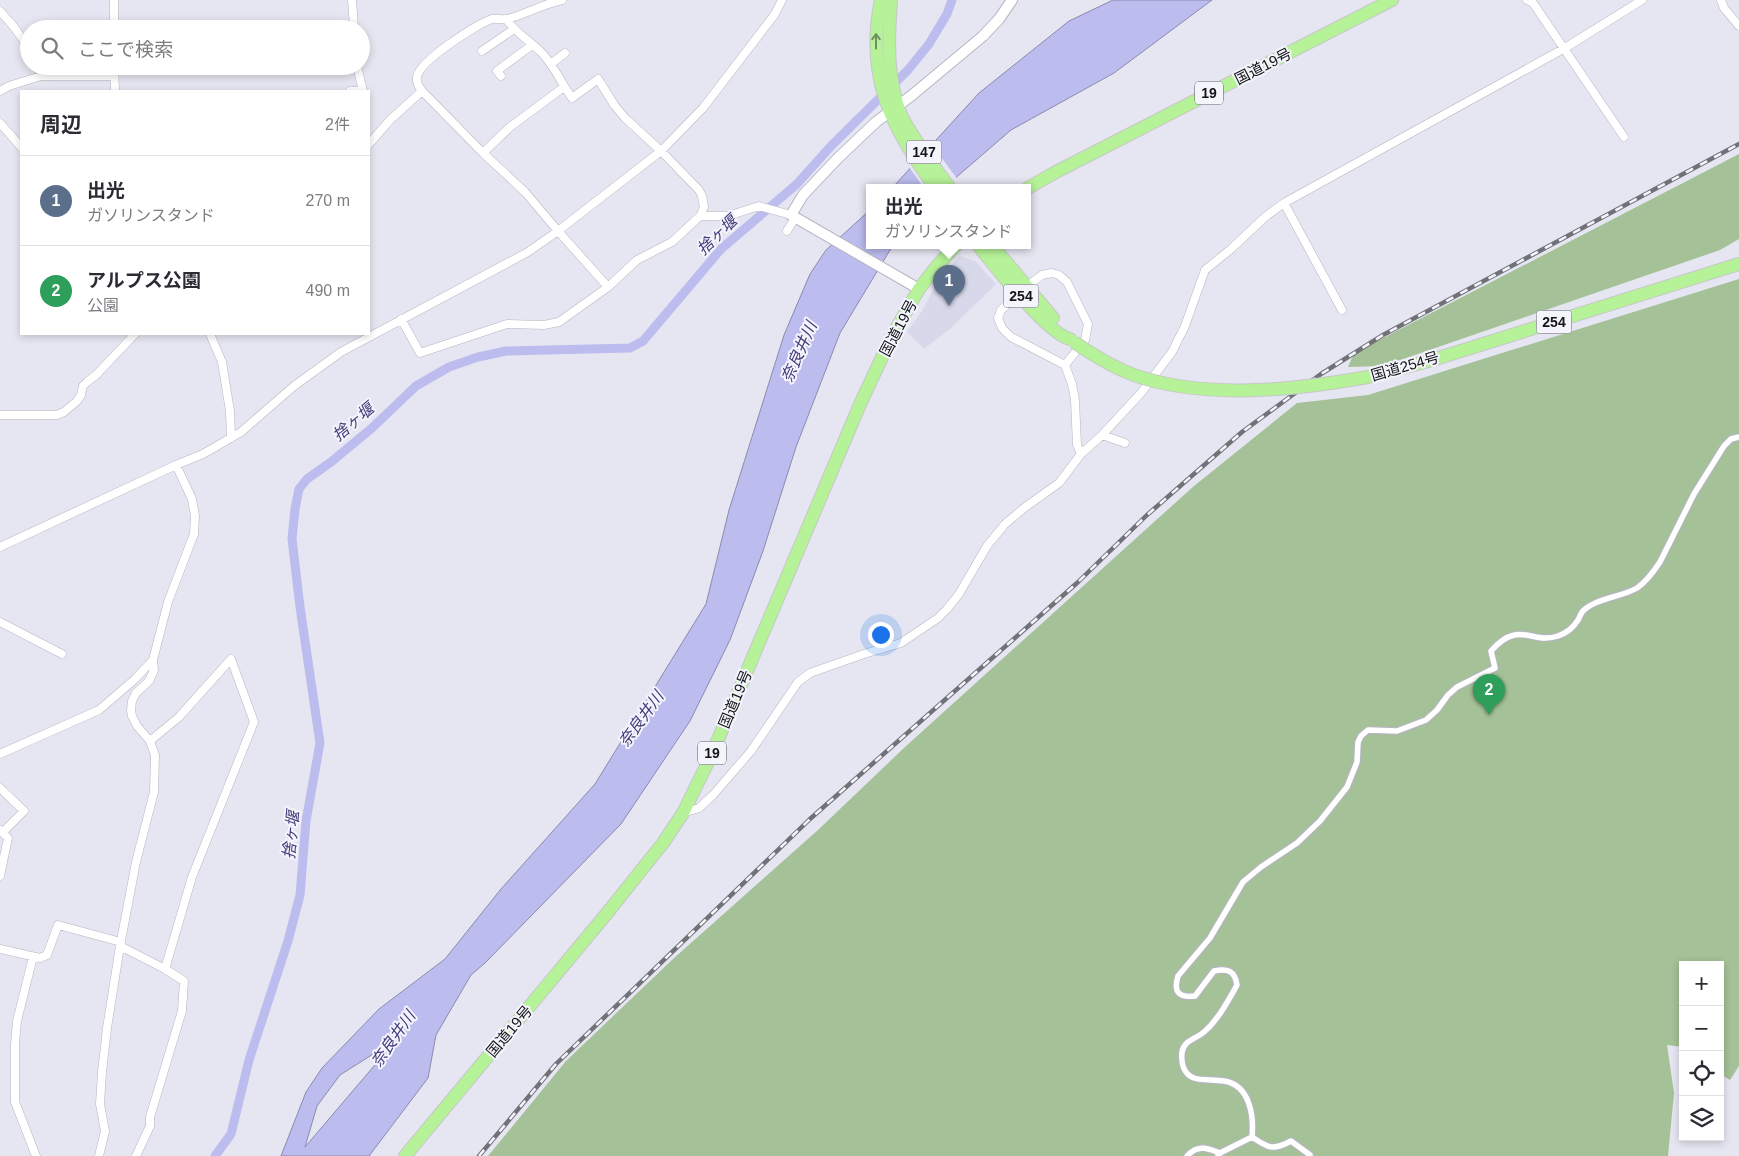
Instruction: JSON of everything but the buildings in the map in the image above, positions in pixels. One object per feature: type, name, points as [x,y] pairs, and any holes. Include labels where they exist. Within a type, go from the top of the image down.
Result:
[{"type":"highway","name":"147","points":[[881,0],[876,45],[885,79],[908,149],[933,184]]},
{"type":"highway","name":"147","points":[[885,79],[891,0]]},
{"type":"highway","name":"国道19号","points":[[1031,186],[1392,0]]},
{"type":"highway","name":"147","points":[[894,109],[947,184]]},
{"type":"highway","name":"国道19号","points":[[405,1156],[608,912],[663,843],[683,813],[711,756],[861,402],[893,334],[920,289],[952,249]]},
{"type":"highway","name":"国道254号","points":[[982,249],[1022,290]]},
{"type":"highway","name":"国道254号","points":[[995,249],[1044,321],[1063,337],[1072,340],[1099,359],[1134,375],[1157,382],[1217,389],[1268,390],[1313,386],[1368,377],[1432,360],[1739,264]]},
{"type":"street","points":[[114,0],[114,20]]},
{"type":"street","points":[[352,0],[353,20]]},
{"type":"street","points":[[562,0],[506,19],[492,19],[456,38],[419,71],[416,76],[417,83],[422,91],[483,153],[525,192],[608,287]]},
{"type":"street","points":[[0,547],[203,454],[241,432],[294,386],[341,352],[528,252],[661,151],[703,108],[770,22],[782,0]]},
{"type":"street","points":[[788,231],[796,218],[803,195],[820,176],[876,122],[983,36],[999,19],[1012,0]]},
{"type":"street","points":[[1527,0],[1532,3],[1565,48],[1624,137]]},
{"type":"street","points":[[683,813],[699,808],[713,795],[751,751],[803,677],[864,654],[901,643],[938,618],[959,594],[987,546],[1005,524],[1024,508],[1059,484],[1081,454],[1141,393],[1172,352],[1185,326],[1205,270],[1231,250],[1265,217],[1284,203],[1565,48],[1642,0]]},
{"type":"street","points":[[1721,0],[1724,8],[1739,26]]},
{"type":"street","points":[[0,11],[20,35]]},
{"type":"street","points":[[402,319],[420,353],[508,324],[544,325],[559,322],[608,287],[637,260],[672,242],[700,216],[704,207],[699,190],[625,118],[598,79],[572,98],[551,64],[506,19]]},
{"type":"street","points":[[482,51],[514,29]]},
{"type":"street","points":[[501,76],[497,71],[532,45]]},
{"type":"street","points":[[551,64],[565,53]]},
{"type":"street","points":[[359,75],[363,90]]},
{"type":"street","points":[[0,91],[9,86],[41,76],[114,76],[115,90]]},
{"type":"street","points":[[483,153],[510,127],[564,87]]},
{"type":"street","points":[[370,143],[390,120],[422,91]]},
{"type":"street","points":[[0,123],[20,146]]},
{"type":"street","points":[[1284,203],[1342,310]]},
{"type":"street","points":[[700,216],[728,216],[759,206],[775,211],[796,218],[920,289]]},
{"type":"street","points":[[1064,365],[1085,340],[1088,324],[1067,282],[1059,275],[1052,273],[1042,275],[1022,290],[1001,310],[998,318],[1002,328],[1011,337],[1064,365],[1072,384],[1075,400],[1077,445],[1081,454]]},
{"type":"street","points":[[0,415],[57,415],[64,412],[77,401],[83,386],[134,335]]},
{"type":"street","points":[[210,335],[222,362],[230,410],[231,438]]},
{"type":"street","points":[[1102,434],[1125,443]]},
{"type":"street","points":[[1252,1137],[1252,1110],[1243,1091],[1226,1081],[1192,1078],[1183,1068],[1181,1059],[1183,1047],[1191,1039],[1204,1033],[1222,1010],[1237,985],[1236,978],[1226,969],[1214,971],[1195,996],[1188,997],[1182,996],[1178,992],[1176,984],[1178,976],[1214,933],[1243,882],[1261,867],[1297,843],[1320,821],[1347,787],[1356,762],[1358,742],[1361,736],[1368,730],[1397,731],[1426,720],[1456,687],[1495,668],[1492,651],[1510,636],[1523,633],[1547,638],[1556,636],[1569,631],[1576,624],[1584,610],[1599,602],[1637,588],[1660,562],[1694,494],[1724,446],[1731,439],[1739,437]]},
{"type":"street","points":[[99,1156],[105,1131],[100,1104],[102,1072],[120,944],[136,862],[154,792],[154,755],[150,741],[137,726],[132,716],[132,701],[149,681],[154,670],[153,660],[168,602],[194,534],[195,516],[192,499],[176,465]]},
{"type":"street","points":[[0,622],[62,654]]},
{"type":"street","points":[[0,754],[98,710],[134,680],[153,660]]},
{"type":"street","points":[[150,741],[179,718],[231,660],[254,722],[192,877],[164,969]]},
{"type":"street","points":[[0,788],[24,811],[1,831],[8,838],[0,876]]},
{"type":"street","points":[[0,949],[40,958],[47,955],[58,925],[120,944],[184,981],[182,1011],[150,1117],[150,1126],[136,1156]]},
{"type":"street","points":[[33,957],[18,1020],[15,1044],[15,1102],[36,1156]]},
{"type":"street","points":[[1186,1156],[1192,1150],[1203,1147],[1219,1154],[1252,1137]]},
{"type":"street","points":[[1252,1137],[1266,1147],[1277,1148],[1291,1141],[1310,1155]]},
{"type":"shaded area","points":[[960,256],[975,261],[996,284],[951,328],[924,349],[907,332],[922,311],[939,279]]},
{"type":"green space","points":[[1739,154],[1739,239],[1720,250],[1383,366],[1348,367],[1354,353]]},
{"type":"green space","points":[[1739,279],[1739,1066],[1730,1080],[1724,1076],[1724,961],[1679,961],[1679,1046],[1667,1045],[1674,1093],[1668,1156],[488,1156],[566,1061],[673,959],[818,830],[905,747],[1194,486],[1297,403],[1368,395]]},
{"type":"water","points":[[1113,0],[1212,0],[1114,73],[1011,130],[948,184],[896,184],[979,93],[1069,21]]},
{"type":"water","name":"奈良井川","points":[[866,214],[866,249],[891,249],[840,333],[796,447],[763,551],[730,640],[690,721],[621,824],[471,975],[436,1035],[428,1078],[369,1156],[281,1156],[306,1092],[322,1068],[379,1009],[445,959],[501,889],[595,784],[706,604],[729,510],[784,335],[810,274],[826,250]],"holes":[[[397,1039],[305,1147],[317,1106],[340,1075]]]},
{"type":"pier","points":[[931,143],[958,180],[953,184],[921,184],[909,167]]},
{"type":"waterway","name":"捨ヶ堰","points":[[215,1156],[231,1134],[249,1060],[288,941],[300,895],[306,821],[320,743],[292,539],[299,489],[307,479],[372,428],[416,386],[449,367],[478,357],[506,351],[630,348],[643,341],[721,249],[797,184],[831,146],[908,70],[929,44],[947,14],[952,0]]},
{"type":"railway","points":[[479,1156],[556,1064],[810,819],[1077,583],[1147,515],[1242,432],[1321,374],[1383,335],[1739,144]]},
{"type":"place","name":"出光","points":[[949,306]]},
{"type":"place","name":"アルプス公園","points":[[1489,715]]}]
